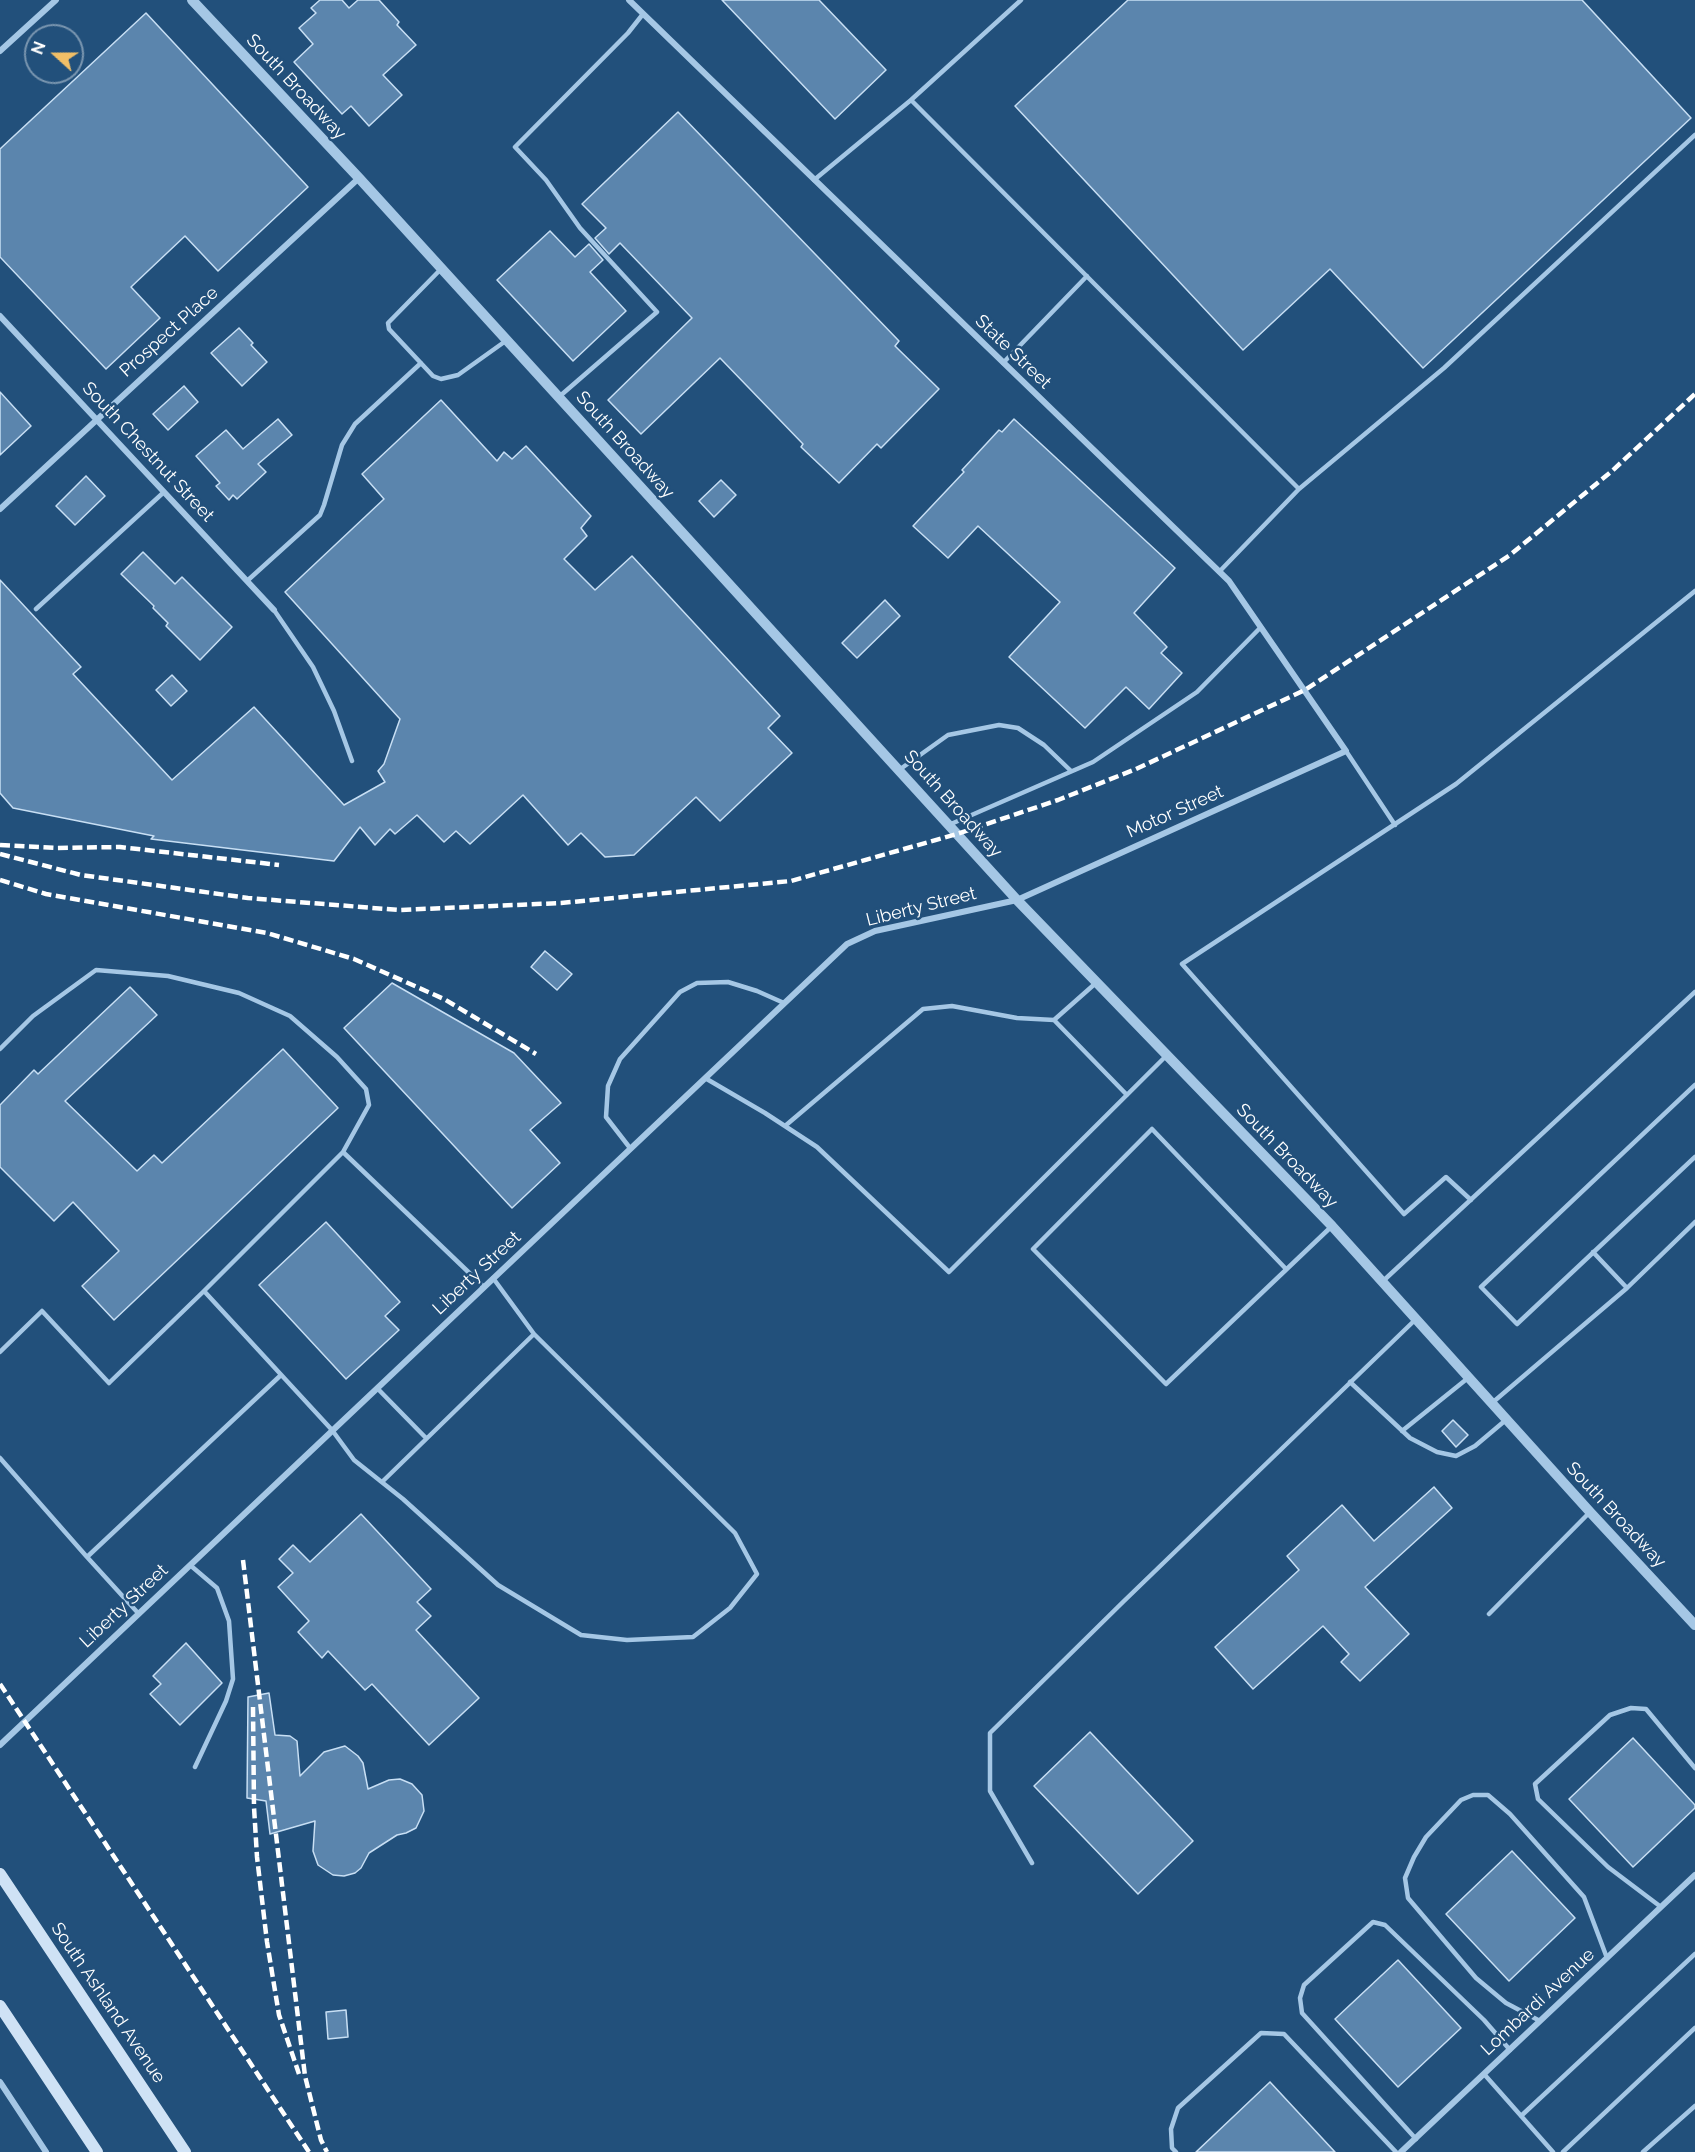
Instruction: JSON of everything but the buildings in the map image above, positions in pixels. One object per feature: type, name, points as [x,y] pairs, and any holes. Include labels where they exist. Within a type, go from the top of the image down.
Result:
[{"type":"main road","name":"South Ashland Avenue","points":[[0,1874],[186,2152]]},
{"type":"main road","points":[[0,2006],[96,2152]]},
{"type":"street","points":[[0,51],[56,0]]},
{"type":"street","name":"South Broadway","points":[[192,0],[359,178],[1017,900],[1332,1226],[1590,1512],[1695,1624]]},
{"type":"street","name":"State Street","points":[[628,0],[1229,581],[1346,751]]},
{"type":"street","name":"Prospect Place","points":[[0,509],[359,178]]},
{"type":"street","name":"South Chestnut Street","points":[[0,316],[274,610]]},
{"type":"street","name":"Motor Street","points":[[1017,900],[1346,751]]},
{"type":"street","name":"Liberty Street","points":[[0,1744],[847,944],[875,931],[1017,900]]},
{"type":"street","name":"Lombardi Avenue","points":[[1401,2152],[1695,1875]]},
{"type":"street","points":[[0,2082],[46,2152]]},
{"type":"lane","points":[[814,180],[911,100],[1022,0]]},
{"type":"lane","points":[[559,398],[657,312],[580,228],[546,180],[515,147],[628,33],[643,14]]},
{"type":"lane","points":[[911,100],[1299,489]]},
{"type":"lane","points":[[1219,572],[1299,489],[1444,368],[1695,135]]},
{"type":"lane","points":[[441,269],[388,323],[389,328],[433,376],[441,379],[458,375],[507,340]]},
{"type":"lane","points":[[1003,363],[1087,276]]},
{"type":"lane","points":[[247,580],[320,515],[342,445],[355,424],[421,363]]},
{"type":"lane","points":[[36,609],[164,492]]},
{"type":"lane","points":[[1471,1200],[1446,1178],[1404,1214],[1182,964],[1456,784],[1695,591]]},
{"type":"lane","points":[[274,610],[313,667],[334,711],[352,761]]},
{"type":"lane","points":[[949,825],[1093,762],[1197,692],[1261,627]]},
{"type":"lane","points":[[900,770],[948,735],[999,725],[1018,728],[1044,745],[1071,771]]},
{"type":"lane","points":[[1346,751],[1395,825]]},
{"type":"lane","points":[[0,1049],[33,1016],[96,970],[168,976],[238,993],[290,1016],[337,1057],[366,1089],[369,1105],[343,1152],[109,1383],[42,1311],[0,1352]]},
{"type":"lane","points":[[630,1148],[606,1117],[608,1086],[620,1059],[680,992],[697,983],[728,982],[758,991],[784,1004]]},
{"type":"lane","points":[[1054,1020],[1097,982]]},
{"type":"lane","points":[[1382,1281],[1695,992]]},
{"type":"lane","points":[[785,1126],[923,1009],[952,1006],[1017,1018],[1054,1020],[1127,1095]]},
{"type":"lane","points":[[705,1078],[817,1147],[949,1272],[1167,1055]]},
{"type":"lane","points":[[1695,1085],[1481,1287],[1517,1324],[1695,1157]]},
{"type":"lane","points":[[1286,1269],[1152,1129],[1033,1249],[1166,1384],[1332,1226]]},
{"type":"lane","points":[[343,1152],[484,1287]]},
{"type":"lane","points":[[1492,1403],[1627,1288],[1695,1222]]},
{"type":"lane","points":[[1593,1252],[1627,1288]]},
{"type":"lane","points":[[204,1290],[332,1430],[354,1460],[498,1585],[581,1635],[627,1640],[693,1637],[730,1608],[756,1574],[735,1533],[534,1334],[493,1278]]},
{"type":"lane","points":[[1032,1863],[990,1791],[990,1733],[1124,1600],[1416,1319]]},
{"type":"lane","points":[[382,1482],[534,1334]]},
{"type":"lane","points":[[87,1557],[281,1375]]},
{"type":"lane","points":[[1402,1431],[1468,1377]]},
{"type":"lane","points":[[1350,1382],[1410,1438],[1437,1452],[1456,1456],[1475,1446],[1507,1419]]},
{"type":"lane","points":[[377,1388],[426,1438]]},
{"type":"lane","points":[[0,1458],[138,1613]]},
{"type":"lane","points":[[1490,1614],[1590,1512]]},
{"type":"lane","points":[[190,1565],[217,1588],[229,1621],[233,1679],[226,1701],[195,1767]]},
{"type":"lane","points":[[1661,1907],[1608,1867],[1538,1800],[1535,1784],[1610,1715],[1630,1707],[1646,1709],[1695,1768]]},
{"type":"lane","points":[[1540,2021],[1506,2002],[1476,1978],[1408,1898],[1405,1878],[1414,1857],[1426,1837],[1461,1800],[1473,1795],[1488,1795],[1510,1814],[1584,1897],[1606,1958]]},
{"type":"lane","points":[[1416,2139],[1302,2013],[1300,1998],[1304,1985],[1373,1922],[1385,1925],[1484,2020],[1510,2050]]},
{"type":"lane","points":[[1521,2116],[1695,1954]]},
{"type":"lane","points":[[1563,2152],[1695,2028]]},
{"type":"lane","points":[[1176,2152],[1172,2148],[1172,2129],[1178,2108],[1261,2034],[1284,2034],[1396,2152]]},
{"type":"lane","points":[[1484,2074],[1553,2152]]},
{"type":"lane","points":[[1643,2152],[1695,2106]]},
{"type":"railway","points":[[0,854],[81,875],[248,898],[399,910],[561,903],[791,881],[957,834],[1058,800],[1136,769],[1305,690],[1510,555],[1612,471],[1695,394]]},
{"type":"railway","points":[[0,845],[56,848],[120,847],[279,865]]},
{"type":"railway","points":[[0,880],[46,894],[267,933],[354,959],[444,999],[536,1054]]},
{"type":"railway","points":[[243,1560],[305,2076],[321,2140],[327,2152]]},
{"type":"railway","points":[[0,1684],[309,2152]]},
{"type":"railway","points":[[253,1707],[254,1807],[257,1857],[267,1942],[279,2015],[299,2074]]}]
